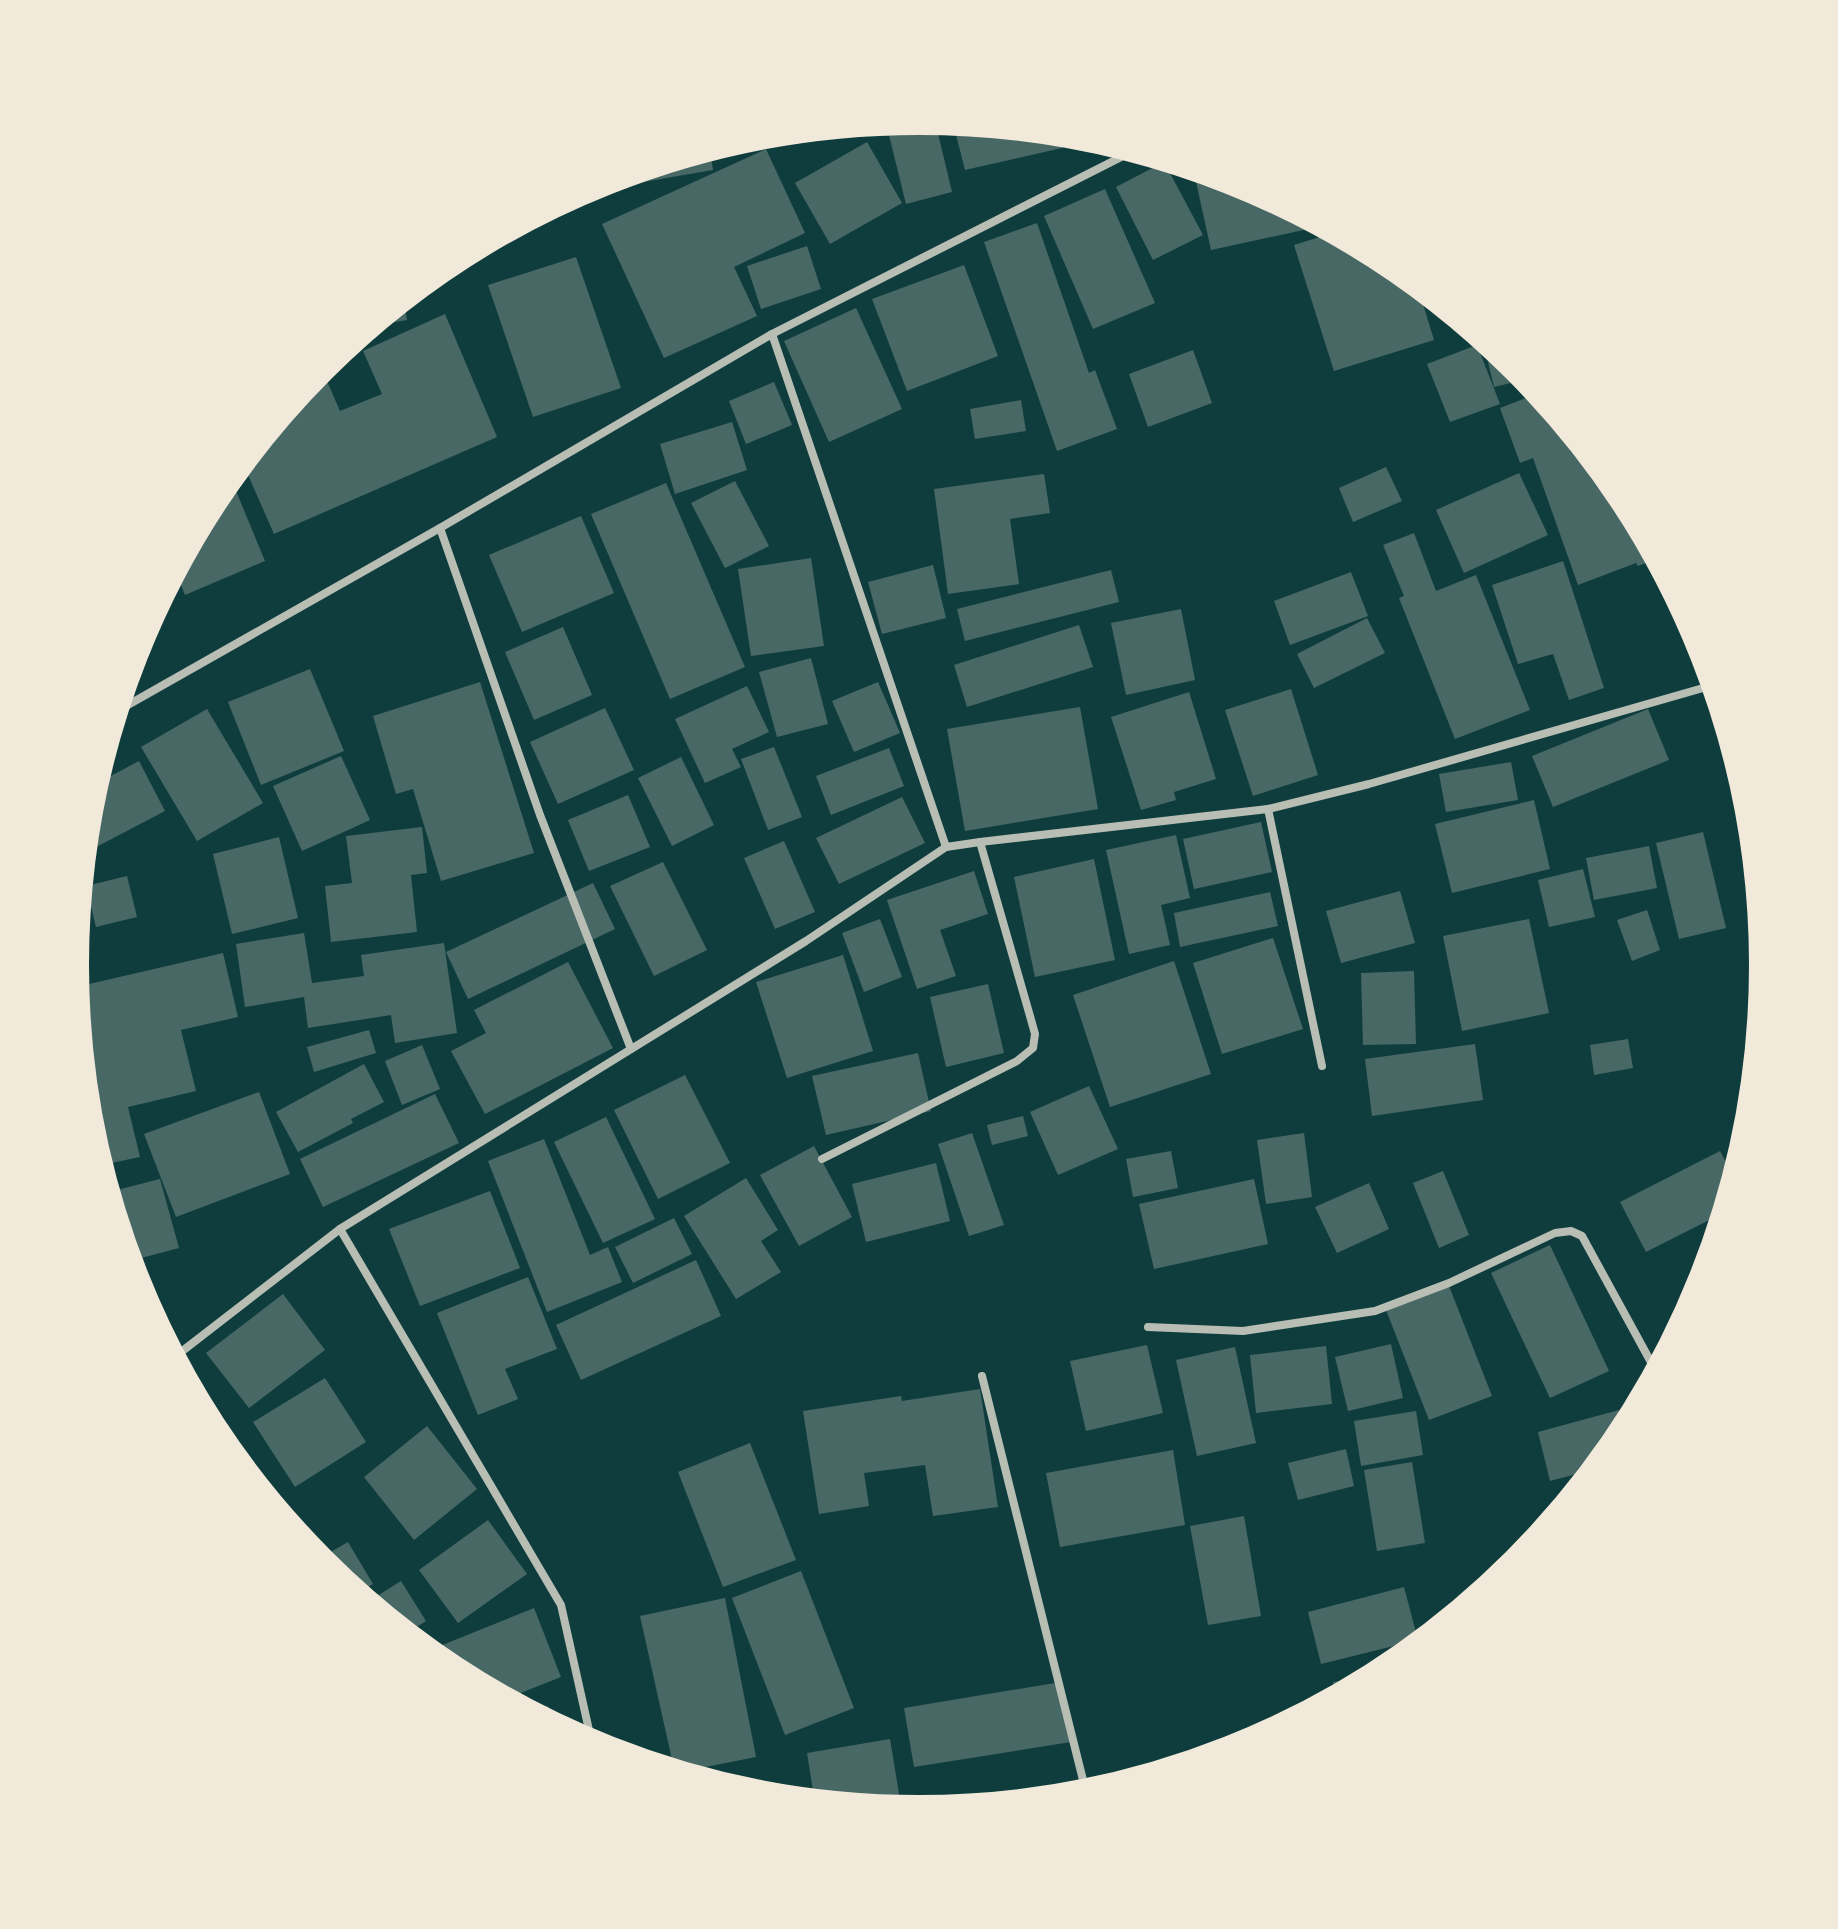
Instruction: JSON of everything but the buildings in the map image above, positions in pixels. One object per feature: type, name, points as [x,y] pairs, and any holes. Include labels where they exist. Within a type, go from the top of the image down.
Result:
[{"type":"street","points":[[125,707],[440,528],[772,334],[1124,156]]},
{"type":"street","points":[[772,334],[946,847]]},
{"type":"street","points":[[440,528],[540,815],[631,1049]]},
{"type":"street","points":[[180,1353],[340,1229],[806,941],[946,847],[1268,809],[1385,780],[1706,687]]},
{"type":"street","points":[[1268,809],[1322,1066]]},
{"type":"street","points":[[822,1159],[1017,1061],[1033,1048],[1035,1034],[980,842]]},
{"type":"street","points":[[340,1229],[561,1605],[589,1731]]},
{"type":"street","points":[[1148,1327],[1243,1331],[1375,1311],[1449,1283],[1555,1233],[1571,1231],[1582,1236],[1652,1364]]},
{"type":"street","points":[[982,1376],[1084,1783]]}]
